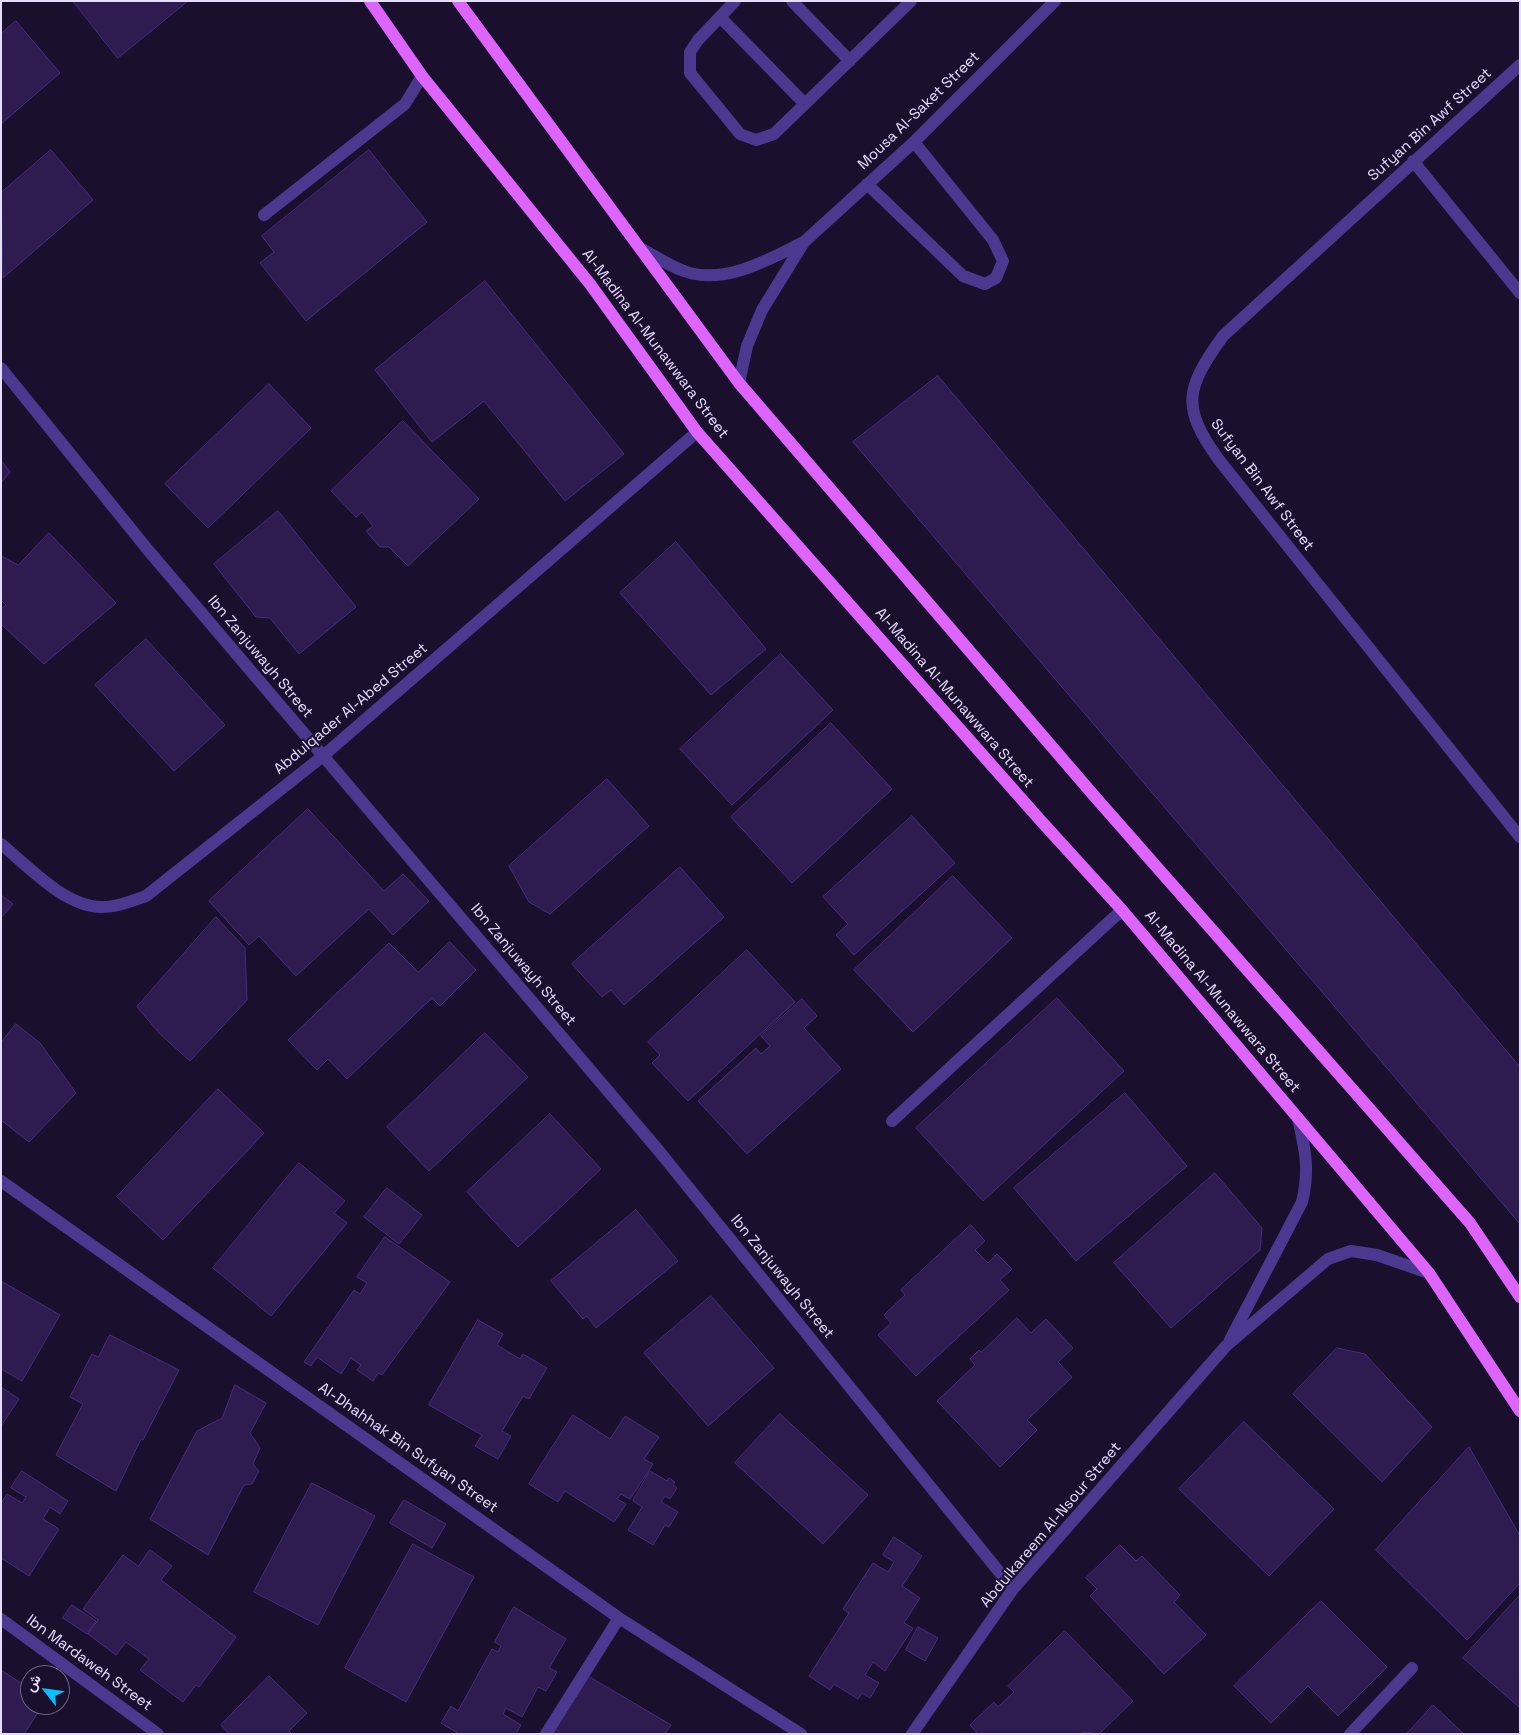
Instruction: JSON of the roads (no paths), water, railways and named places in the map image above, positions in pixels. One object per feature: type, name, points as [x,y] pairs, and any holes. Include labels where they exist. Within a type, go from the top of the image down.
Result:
[{"type":"main road","name":"Al-Madina Al-Munawwara Street","points":[[370,1],[422,76],[590,284],[697,432],[1041,822],[1122,910],[1429,1273],[1520,1411]]},
{"type":"main road","points":[[458,1],[739,383],[1103,806],[1470,1224],[1520,1297]]},
{"type":"street","points":[[735,1],[690,52],[690,73],[740,134],[756,140],[774,134],[911,1]]},
{"type":"street","points":[[792,1],[850,61]]},
{"type":"street","points":[[892,1],[901,11]]},
{"type":"street","name":"Mousa Al-Saket Street","points":[[739,383],[747,346],[762,310],[804,242],[914,142],[1055,1]]},
{"type":"street","points":[[720,17],[804,104]]},
{"type":"street","name":"Sufyan Bin Awf Street","points":[[1520,65],[1223,336],[1203,364],[1191,397],[1194,416],[1200,434],[1275,533],[1520,837]]},
{"type":"street","points":[[264,215],[405,104],[422,76]]},
{"type":"street","points":[[867,184],[963,276],[985,284],[996,278],[1003,261],[993,240],[914,142]]},
{"type":"street","points":[[1413,161],[1520,293]]},
{"type":"street","name":"Mousa Al-Saket Street","points":[[640,248],[685,272],[718,275],[750,268],[804,242]]},
{"type":"street","name":"Ibn Zanjuwayh Street","points":[[1,368],[148,550],[659,1151],[1013,1589]]},
{"type":"street","name":"Abdulqader Al-Abed Street","points":[[1,844],[66,897],[85,905],[102,907],[121,905],[146,896],[323,756],[697,432]]},
{"type":"street","points":[[892,1121],[1122,910]]},
{"type":"street","name":"Abdulkareem Al-Nsour Street","points":[[1226,1346],[1302,1202],[1307,1182],[1308,1160],[1298,1118]]},
{"type":"street","name":"Al-Dhahhak Bin Sufyan Street","points":[[1,1181],[619,1618],[801,1734]]},
{"type":"street","name":"Abdulkareem Al-Nsour Street","points":[[912,1734],[1013,1589],[1226,1346],[1328,1259],[1351,1251],[1377,1255],[1429,1273]]},
{"type":"street","points":[[546,1734],[619,1618]]},
{"type":"street","name":"Ibn Mardaweh Street","points":[[1,1619],[158,1734]]},
{"type":"street","points":[[1350,1734],[1412,1668]]}]
